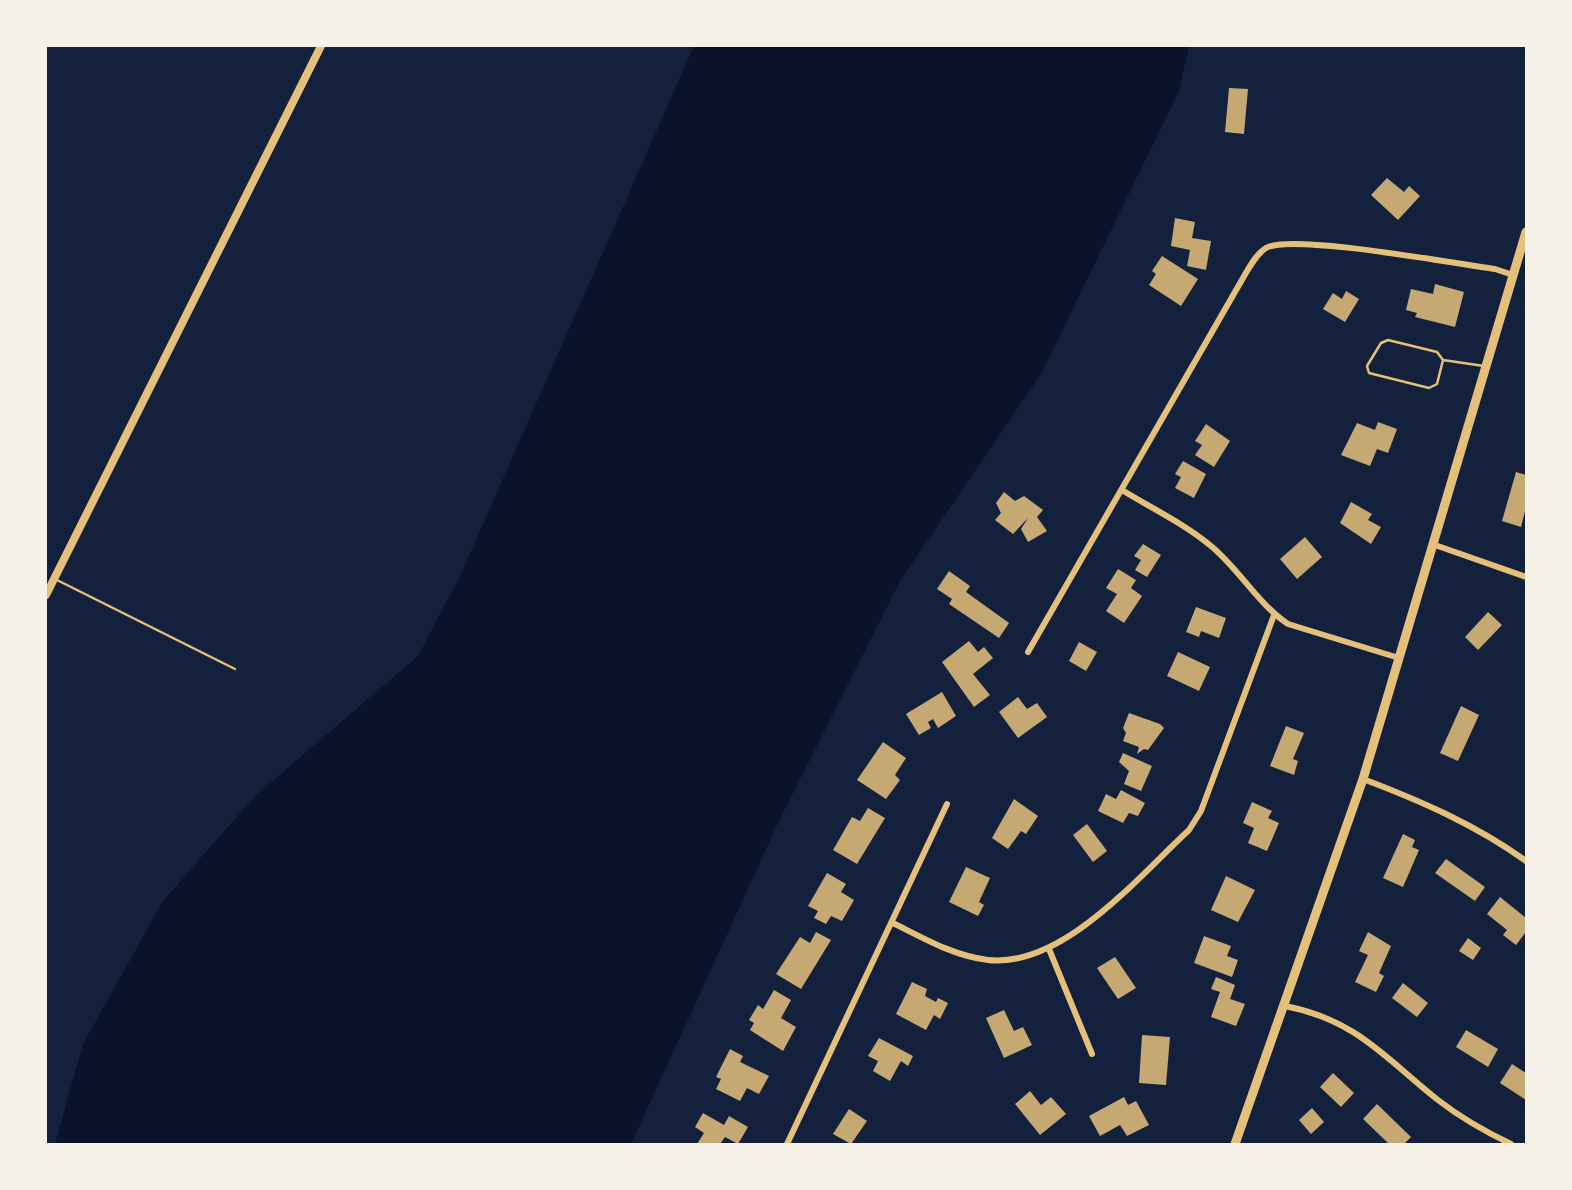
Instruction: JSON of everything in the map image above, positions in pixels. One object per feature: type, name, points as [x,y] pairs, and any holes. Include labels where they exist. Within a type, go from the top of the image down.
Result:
[{"type":"main road","points":[[1235,1144],[1363,779],[1527,232]]},
{"type":"street","points":[[46,596],[321,46]]},
{"type":"street","points":[[1028,652],[1242,278],[1266,248],[1279,244],[1326,246],[1495,269],[1514,275]]},
{"type":"street","points":[[1122,490],[1209,544],[1240,572],[1274,615],[1309,633],[1399,658]]},
{"type":"street","points":[[1435,545],[1527,577]]},
{"type":"street","points":[[893,923],[937,945],[989,960],[1016,958],[1049,949],[1070,938],[1189,830],[1200,811],[1274,615]]},
{"type":"street","points":[[1363,779],[1436,808],[1527,861]]},
{"type":"street","points":[[787,1144],[947,804]]},
{"type":"street","points":[[1049,949],[1092,1054]]},
{"type":"street","points":[[1285,1006],[1330,1019],[1357,1033],[1454,1111],[1511,1144]]},
{"type":"lane","points":[[1443,360],[1437,384],[1429,388],[1369,373],[1367,366],[1381,344],[1388,340],[1437,352],[1443,360],[1487,367]]},
{"type":"lane","points":[[54,578],[235,669]]},
{"type":"water","points":[[694,46],[1189,46],[1179,91],[1041,374],[900,581],[779,821],[631,1144],[55,1144],[83,1044],[163,901],[255,796],[418,656],[460,576]]},
{"type":"building","points":[[1229,88],[1248,89],[1244,134],[1225,132]]},
{"type":"building","points":[[1387,178],[1404,192],[1409,186],[1420,196],[1398,220],[1371,195]]},
{"type":"building","points":[[1175,218],[1195,222],[1192,238],[1211,241],[1206,270],[1187,266],[1190,250],[1171,246]]},
{"type":"building","points":[[1162,256],[1198,279],[1181,306],[1149,285],[1156,274],[1152,271]]},
{"type":"building","points":[[1435,284],[1464,292],[1455,327],[1415,317],[1417,313],[1406,310],[1411,289],[1433,294]]},
{"type":"building","points":[[1346,291],[1359,299],[1345,322],[1323,309],[1333,293],[1342,299]]},
{"type":"building","points":[[1378,422],[1397,429],[1388,453],[1377,449],[1370,466],[1341,455],[1357,423],[1375,430]]},
{"type":"building","points":[[1206,424],[1230,441],[1214,467],[1195,455],[1202,445],[1195,441]]},
{"type":"building","points":[[1183,461],[1206,474],[1194,498],[1175,488],[1181,477],[1175,474]]},
{"type":"building","points":[[1516,472],[1526,475],[1526,507],[1521,527],[1502,521]]},
{"type":"building","points":[[1004,492],[1015,501],[1024,496],[1043,510],[1037,517],[1047,531],[1028,542],[1021,529],[1028,518],[1013,534],[995,520],[1001,513],[996,503]]},
{"type":"building","points":[[1351,502],[1372,514],[1368,520],[1381,527],[1371,544],[1340,523]]},
{"type":"building","points":[[1305,537],[1322,557],[1297,579],[1280,559]]},
{"type":"building","points":[[1143,544],[1161,555],[1147,577],[1135,570],[1141,560],[1134,556]]},
{"type":"building","points":[[1118,569],[1136,580],[1131,588],[1142,596],[1124,623],[1106,611],[1117,594],[1106,588]]},
{"type":"building","points":[[949,571],[970,586],[966,592],[1009,623],[999,638],[949,604],[952,599],[937,589]]},
{"type":"building","points":[[1196,607],[1226,618],[1219,638],[1201,631],[1199,637],[1186,632]]},
{"type":"building","points":[[1488,612],[1502,625],[1478,650],[1465,637]]},
{"type":"building","points":[[969,641],[978,652],[984,647],[993,658],[973,674],[990,695],[974,707],[942,662]]},
{"type":"building","points":[[1079,642],[1097,652],[1086,671],[1069,661]]},
{"type":"building","points":[[1178,652],[1210,667],[1199,691],[1167,676]]},
{"type":"building","points":[[942,692],[956,716],[938,728],[933,719],[928,722],[931,728],[919,735],[906,714]]},
{"type":"building","points":[[1018,697],[1027,709],[1037,703],[1047,717],[1018,738],[999,712]]},
{"type":"building","points":[[1461,706],[1479,715],[1458,761],[1440,753]]},
{"type":"building","points":[[1129,713],[1160,724],[1164,728],[1148,750],[1144,749],[1137,754],[1139,747],[1123,741],[1126,733],[1123,728]]},
{"type":"building","points":[[1286,726],[1304,733],[1293,759],[1298,761],[1294,775],[1270,766]]},
{"type":"building","points":[[883,742],[906,758],[895,775],[900,780],[886,799],[857,780]]},
{"type":"building","points":[[1123,753],[1152,766],[1141,791],[1124,784],[1129,771],[1119,762]]},
{"type":"building","points":[[1121,790],[1145,803],[1138,816],[1129,813],[1123,823],[1098,811],[1106,794],[1116,799]]},
{"type":"building","points":[[1014,799],[1038,816],[1026,834],[1021,831],[1008,849],[992,838]]},
{"type":"building","points":[[1252,802],[1272,811],[1268,818],[1279,823],[1267,851],[1248,843],[1254,828],[1243,823]]},
{"type":"building","points":[[868,808],[885,818],[857,864],[833,850],[852,817],[860,821]]},
{"type":"building","points":[[1087,824],[1107,851],[1093,862],[1073,835]]},
{"type":"building","points":[[1403,834],[1415,840],[1412,847],[1419,850],[1403,887],[1383,878]]},
{"type":"building","points":[[1446,859],[1485,887],[1475,901],[1435,873]]},
{"type":"building","points":[[966,867],[990,878],[979,902],[984,905],[978,916],[949,902]]},
{"type":"building","points":[[827,873],[846,884],[841,892],[854,900],[842,921],[831,916],[826,924],[814,918],[818,911],[808,906]]},
{"type":"building","points":[[1226,876],[1255,890],[1238,922],[1211,910]]},
{"type":"building","points":[[1500,897],[1526,918],[1526,932],[1516,945],[1503,935],[1507,930],[1487,914]]},
{"type":"building","points":[[816,932],[831,940],[801,989],[776,974],[800,937],[810,943]]},
{"type":"building","points":[[1368,932],[1391,946],[1379,973],[1384,976],[1376,992],[1355,982],[1368,955],[1359,951]]},
{"type":"building","points":[[1204,936],[1231,946],[1227,956],[1238,960],[1232,977],[1194,963]]},
{"type":"building","points":[[1468,938],[1481,948],[1473,960],[1459,951]]},
{"type":"building","points":[[1115,957],[1136,988],[1118,999],[1097,968]]},
{"type":"building","points":[[1216,977],[1235,985],[1230,999],[1245,1004],[1236,1026],[1211,1017],[1220,992],[1211,989]]},
{"type":"building","points":[[912,982],[927,989],[925,996],[936,1002],[938,998],[948,1003],[940,1019],[934,1015],[926,1030],[896,1014]]},
{"type":"building","points":[[1403,983],[1428,1003],[1417,1017],[1392,998]]},
{"type":"building","points":[[774,990],[791,1000],[781,1018],[796,1027],[783,1051],[750,1030],[754,1023],[749,1020],[758,1005],[763,1009]]},
{"type":"building","points":[[1004,1010],[1014,1031],[1023,1027],[1032,1045],[1004,1058],[986,1018]]},
{"type":"building","points":[[1466,1030],[1498,1049],[1488,1067],[1456,1047]]},
{"type":"building","points":[[1142,1035],[1170,1037],[1166,1085],[1139,1083]]},
{"type":"building","points":[[879,1038],[913,1056],[908,1066],[901,1061],[890,1081],[873,1071],[878,1061],[868,1056]]},
{"type":"building","points":[[730,1049],[743,1056],[740,1062],[769,1076],[759,1094],[747,1088],[740,1101],[716,1089],[721,1079],[716,1077]]},
{"type":"building","points":[[1512,1064],[1526,1073],[1526,1100],[1500,1083]]},
{"type":"building","points":[[1333,1073],[1354,1093],[1341,1107],[1320,1087]]},
{"type":"building","points":[[1030,1091],[1041,1105],[1051,1097],[1066,1114],[1040,1135],[1015,1104]]},
{"type":"building","points":[[1124,1097],[1128,1105],[1136,1101],[1149,1125],[1127,1136],[1120,1125],[1100,1136],[1089,1116]]},
{"type":"building","points":[[1377,1104],[1411,1137],[1404,1144],[1389,1144],[1363,1119]]},
{"type":"building","points":[[1312,1108],[1324,1122],[1311,1134],[1299,1120]]},
{"type":"building","points":[[849,1109],[867,1121],[851,1144],[833,1134]]},
{"type":"building","points":[[703,1113],[724,1125],[729,1116],[748,1127],[738,1144],[725,1137],[720,1144],[697,1144],[704,1133],[695,1127]]}]
